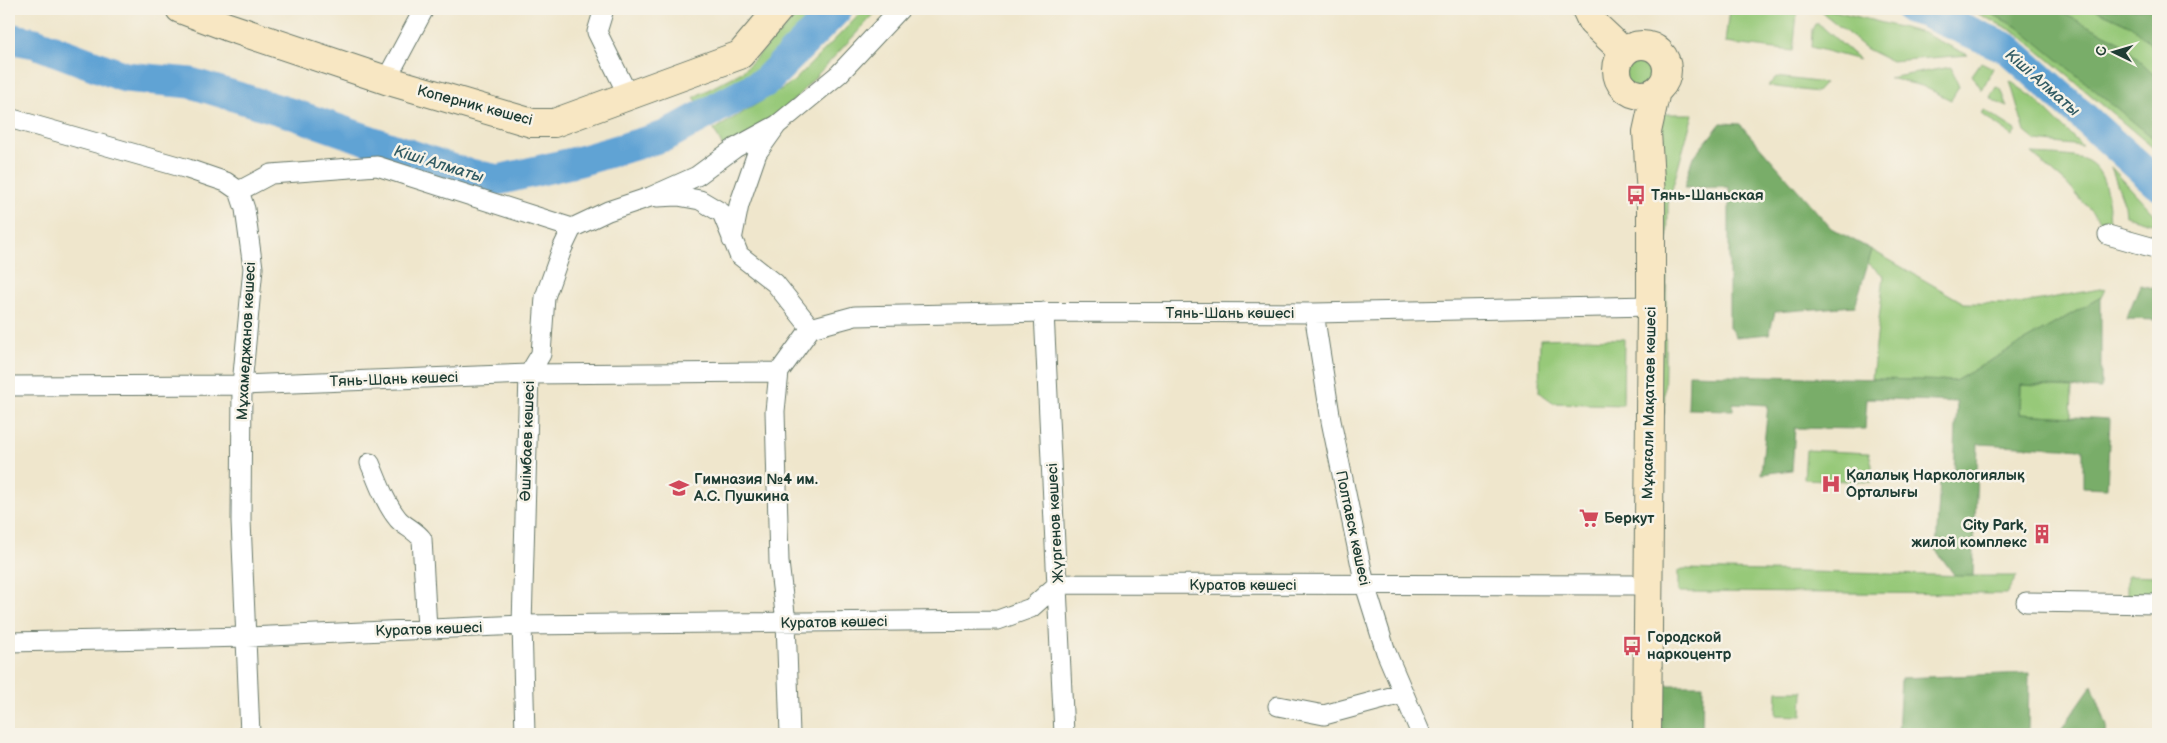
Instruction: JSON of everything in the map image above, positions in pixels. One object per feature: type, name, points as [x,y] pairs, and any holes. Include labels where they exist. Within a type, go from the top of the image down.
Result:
[{"type":"street","name":"Коперник көшесі","points":[[180,9],[386,80],[532,123],[554,123],[740,55],[779,9]]},
{"type":"street","points":[[386,80],[424,9]]},
{"type":"street","points":[[604,9],[597,32],[628,95]]},
{"type":"street","points":[[9,118],[188,169],[226,182],[239,191],[271,174],[377,166],[572,228],[608,211],[650,197],[697,176],[735,148],[776,125],[839,74],[900,9]]},
{"type":"street","points":[[1586,9],[1592,22],[1624,52]]},
{"type":"street","points":[[1644,45],[1654,48],[1662,55],[1666,64],[1666,75],[1663,84],[1644,93],[1624,89],[1618,80],[1616,70],[1618,61],[1624,52],[1633,46],[1644,45]]},
{"type":"street","name":"Мұқағали Мақатаев көшесі","points":[[1644,93],[1651,196],[1647,734]]},
{"type":"street","points":[[732,240],[739,205],[757,153],[776,125]]},
{"type":"street","name":"Мұхамеджанов көшесі","points":[[239,191],[245,210],[253,268],[242,384],[241,521],[250,734]]},
{"type":"street","points":[[650,197],[678,196],[700,200],[722,213],[739,255],[775,283],[810,328],[779,372],[775,411],[779,562],[786,622],[790,734]]},
{"type":"street","name":"Әшімбаев көшесі","points":[[524,734],[522,625],[529,374],[541,354],[545,297],[572,228]]},
{"type":"street","points":[[2108,235],[2158,248]]},
{"type":"street","name":"Тянь-Шань көшесі","points":[[810,328],[855,316],[1044,312],[1314,313],[1650,306]]},
{"type":"street","name":"Жүргенов көшесі","points":[[1044,312],[1064,734]]},
{"type":"street","name":"Полтавск көшесі","points":[[1314,313],[1331,421],[1365,585],[1386,652],[1402,694],[1421,734]]},
{"type":"street","name":"Тянь-Шань көшесі","points":[[9,386],[242,384],[529,374],[779,372]]},
{"type":"street","points":[[370,463],[385,498],[399,520],[414,529],[422,539],[427,629]]},
{"type":"street","name":"Куратов көшесі","points":[[9,642],[246,637],[522,625],[998,620],[1031,608],[1058,584],[1648,585]]},
{"type":"street","points":[[2026,602],[2158,604]]},
{"type":"street","points":[[1278,706],[1324,715],[1402,694]]},
{"type":"green space","points":[[803,9],[825,9],[748,85],[703,110],[694,97],[742,72]]},
{"type":"green space","points":[[865,9],[879,9],[789,105],[755,131],[724,149],[714,130],[793,82]]},
{"type":"green space","points":[[1729,9],[1797,14],[1793,51],[1725,43]]},
{"type":"green space","points":[[1818,9],[1827,9],[1923,33],[1968,55],[1891,61],[1867,49]]},
{"type":"green space","points":[[1968,9],[2158,9],[2158,152],[2017,33]]},
{"type":"green space","points":[[1982,9],[2054,9],[2119,41],[2158,78],[2158,142],[2019,28]]},
{"type":"green space","points":[[2094,9],[2158,9],[2158,51],[2131,26]]},
{"type":"green space","points":[[1815,24],[1819,24],[1860,60],[1811,47],[1812,30]]},
{"type":"green space","points":[[1641,50],[1654,56],[1660,69],[1654,82],[1641,88],[1628,82],[1622,69],[1628,56]]},
{"type":"green space","points":[[1981,62],[1993,68],[1982,90],[1972,75]]},
{"type":"green space","points":[[1951,67],[1959,87],[1951,100],[1922,86],[1889,78]]},
{"type":"green space","points":[[1776,77],[1825,83],[1817,92],[1768,86]]},
{"type":"green space","points":[[2010,81],[2034,98],[2082,146],[2036,141],[2025,132]]},
{"type":"green space","points":[[1996,87],[2001,89],[2008,107],[1990,97]]},
{"type":"green space","points":[[1984,110],[2016,130],[2012,136],[1982,114]]},
{"type":"green space","points":[[1658,114],[1693,114],[1668,204],[1664,414],[1656,409]]},
{"type":"green space","points":[[1721,123],[1740,124],[1831,228],[1872,250],[1855,306],[1775,312],[1769,334],[1736,337],[1729,327],[1729,187],[1684,188],[1692,159]]},
{"type":"green space","points":[[2032,154],[2079,158],[2089,161],[2096,168],[2105,185],[2110,226],[2101,222],[2066,183]]},
{"type":"green space","points":[[2111,167],[2158,218],[2158,225],[2126,216],[2125,206]]},
{"type":"green space","points":[[1872,250],[1964,303],[2019,304],[2105,288],[2101,297],[1955,381],[1872,379],[1884,276],[1868,263]]},
{"type":"green space","points":[[2140,285],[2158,289],[2158,320],[2126,319]]},
{"type":"green space","points":[[2101,297],[2101,389],[2021,385],[2020,414],[2110,419],[2107,488],[2083,487],[2083,449],[1978,444],[1973,576],[1955,576],[1936,550],[1940,479],[1954,473],[1957,402],[1867,398],[1865,429],[1795,428],[1792,470],[1761,474],[1768,405],[1733,403],[1733,410],[1688,409],[1689,374],[1955,381]]},
{"type":"green space","points":[[1540,339],[1624,339],[1623,405],[1554,403],[1539,392]]},
{"type":"green space","points":[[2021,385],[2072,388],[2071,417],[2020,414]]},
{"type":"green space","points":[[1806,450],[1869,453],[1872,465],[1871,482],[1804,479]]},
{"type":"green space","points":[[1683,569],[2017,576],[2006,594],[1678,592],[1678,571]]},
{"type":"green space","points":[[2127,575],[2158,576],[2158,596],[2127,595]]},
{"type":"green space","points":[[2029,673],[2028,734],[1898,734],[1901,678]]},
{"type":"green space","points":[[1659,685],[1703,685],[1702,734],[1658,734]]},
{"type":"green space","points":[[2092,685],[2107,726],[2106,734],[2058,734]]},
{"type":"green space","points":[[1777,691],[1803,691],[1802,716],[1776,715]]},
{"type":"waterway","name":"Кіші Алматы","points":[[9,38],[35,43],[125,77],[191,83],[293,114],[460,172],[498,180],[580,161],[665,136],[765,82],[837,9]]},
{"type":"waterway","name":"Кіші Алматы","points":[[1911,9],[1924,12],[2007,48],[2158,184]]},
{"type":"place","name":"Тянь-Шаньская","points":[[1636,195]]},
{"type":"place","name":"Қалалық Наркологиялық Орталығы","points":[[1831,484]]},
{"type":"place","name":"Гимназия №4 им. А.С. Пушкина","points":[[679,488]]},
{"type":"place","name":"Беркут","points":[[1589,518]]},
{"type":"place","name":"City Park, жилой комплекс","points":[[2042,534]]},
{"type":"place","name":"Городской наркоцентр","points":[[1632,646]]}]
